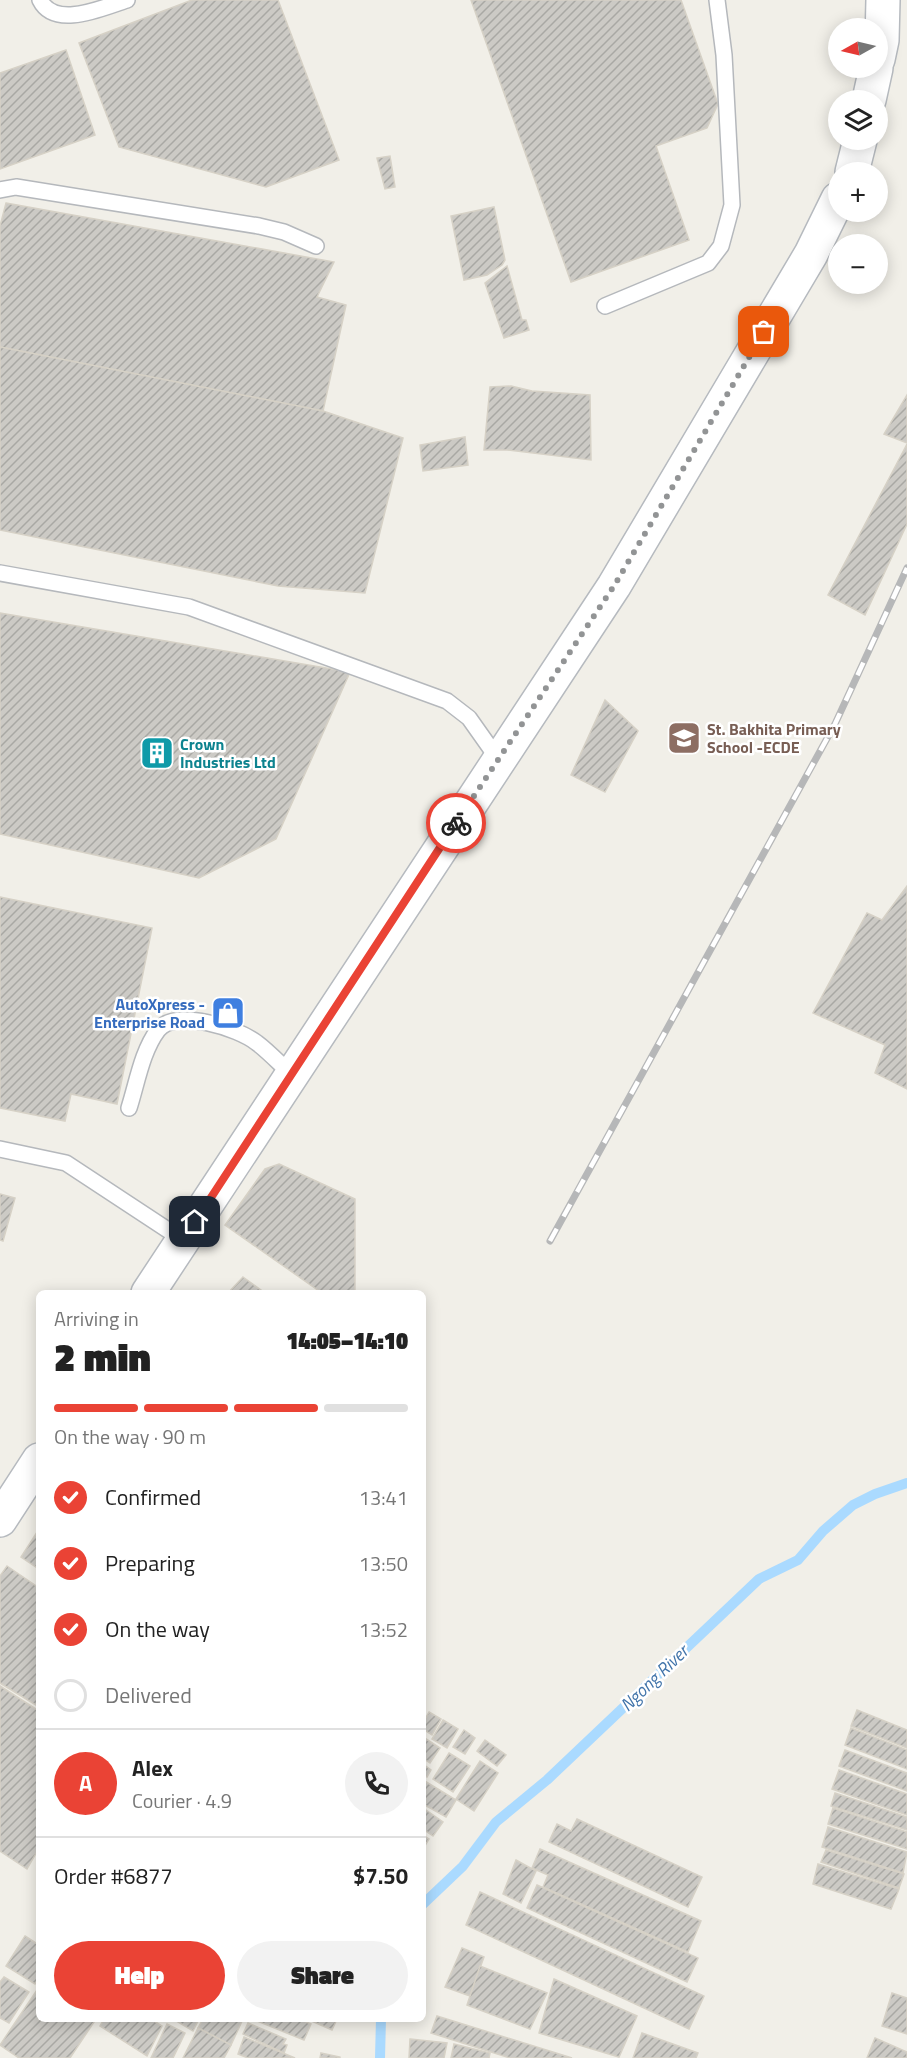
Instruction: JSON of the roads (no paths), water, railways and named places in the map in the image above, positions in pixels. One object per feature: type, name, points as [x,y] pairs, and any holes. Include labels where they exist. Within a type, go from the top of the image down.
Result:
[{"type":"main road","points":[[883,0],[883,18]]},
{"type":"main road","points":[[150,1290],[614,586],[811,254],[828,219]]},
{"type":"main road","points":[[0,1521],[36,1465]]},
{"type":"lane","points":[[40,0],[43,6],[59,15],[79,14],[128,0]]},
{"type":"lane","points":[[605,306],[708,263],[721,246],[732,205],[724,55],[717,0]]},
{"type":"lane","points":[[0,190],[16,187],[260,226],[284,232],[316,246]]},
{"type":"lane","points":[[0,573],[189,608],[447,701],[469,718],[498,759]]},
{"type":"lane","points":[[129,1108],[149,1044],[160,1028],[179,1019],[228,1028],[256,1042],[291,1074]]},
{"type":"lane","points":[[0,1149],[66,1163],[183,1240]]},
{"type":"waterway","name":"Ngong River","points":[[426,1901],[463,1866],[496,1822],[547,1780],[759,1579],[798,1560],[823,1531],[853,1505],[875,1494],[907,1483]]},
{"type":"waterway","name":"Ngong River","points":[[380,2058],[381,2022]]},
{"type":"railway","points":[[550,1241],[835,724],[907,568]]},
{"type":"place","name":"St. Bakhita Primary School -ECDE","points":[[684,738]]},
{"type":"place","name":"Crown Industries Ltd","points":[[157,753]]},
{"type":"place","name":"AutoXpress - Enterprise Road","points":[[228,1013]]}]
